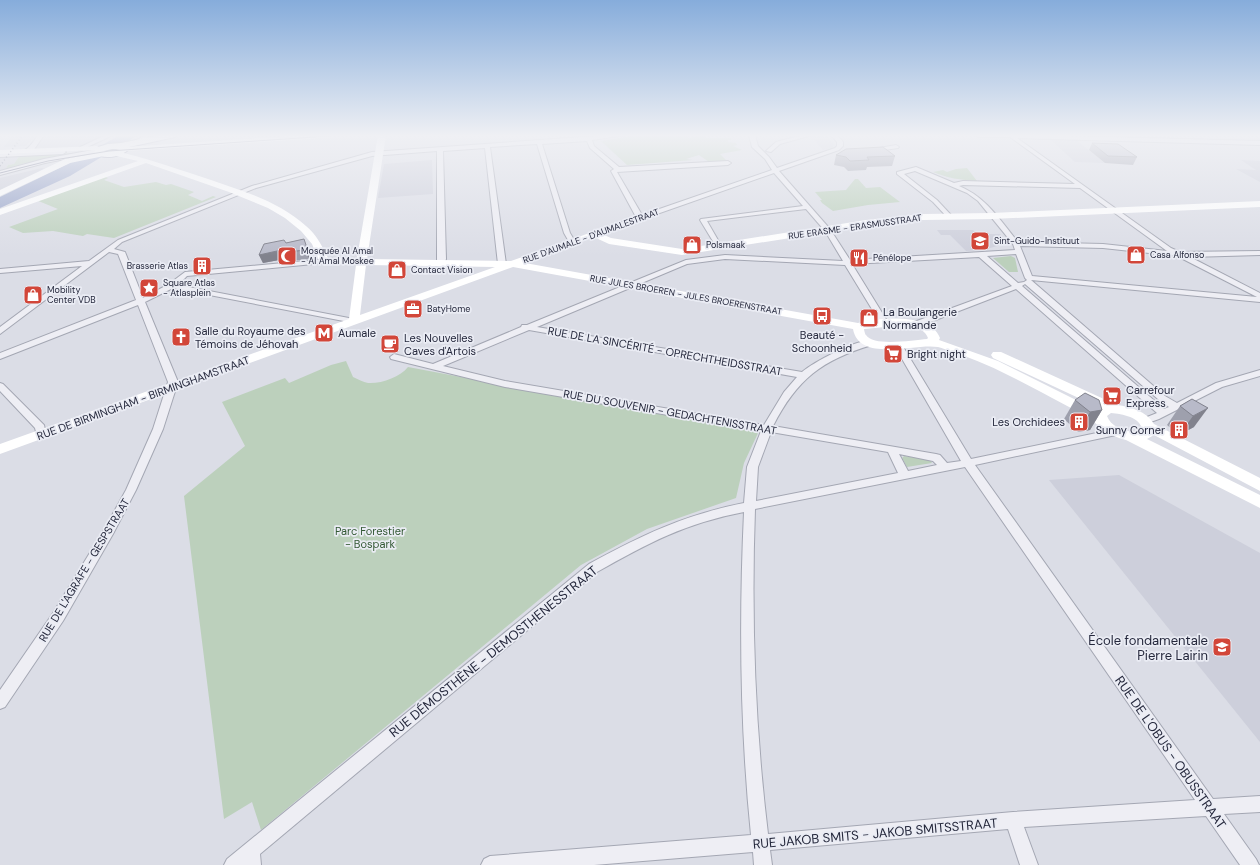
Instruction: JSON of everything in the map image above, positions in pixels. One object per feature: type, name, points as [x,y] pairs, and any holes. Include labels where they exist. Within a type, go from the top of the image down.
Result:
[{"type":"street","points":[[0,193],[37,175]]},
{"type":"street","points":[[0,212],[102,175]]},
{"type":"street","points":[[189,175],[268,204],[294,220],[313,240],[324,261]]},
{"type":"street","points":[[0,331],[127,237],[239,193],[296,175]]},
{"type":"street","points":[[172,286],[354,321],[354,309],[376,175]]},
{"type":"street","points":[[440,175],[441,263]]},
{"type":"street","points":[[491,175],[502,264]]},
{"type":"street","points":[[549,175],[567,232],[570,239],[575,242]]},
{"type":"street","points":[[616,175],[637,215],[641,218]]},
{"type":"street","name":"RUE D'AUMALE - D'AUMALESTRAAT","points":[[354,321],[761,175]]},
{"type":"street","points":[[781,175],[828,230],[885,324]]},
{"type":"street","points":[[902,175],[935,201],[949,216]]},
{"type":"street","points":[[931,175],[969,192],[980,200],[1016,244],[1028,280],[1162,398],[1175,406]]},
{"type":"street","points":[[1065,175],[1177,254],[1260,296]]},
{"type":"street","points":[[954,185],[963,183],[1080,186]]},
{"type":"street","name":"RUE ERASME - ERASMUSSTRAAT","points":[[595,234],[609,241],[684,257],[719,247],[900,219],[1260,204]]},
{"type":"street","points":[[719,247],[703,220],[808,207]]},
{"type":"street","points":[[1016,244],[1103,246],[1188,255],[1256,253],[1260,257]]},
{"type":"street","points":[[108,250],[120,252],[173,382],[171,387]]},
{"type":"street","points":[[435,366],[525,327],[630,285],[684,257],[725,257],[848,262],[1019,252]]},
{"type":"street","points":[[980,254],[1163,413]]},
{"type":"street","points":[[0,356],[141,301],[172,286],[185,274],[324,261],[514,264]]},
{"type":"street","points":[[0,271],[91,263]]},
{"type":"street","points":[[479,264],[484,269],[482,275]]},
{"type":"street","name":"RUE JULES BROEREN - JULES BROERENSTRAAT","points":[[514,264],[858,327],[885,324],[917,324]]},
{"type":"street","points":[[917,324],[1009,290],[1028,280],[1260,300]]},
{"type":"street","name":"RUE DE BIRMINGHAM - BIRMINGHAMSTRAAT","points":[[0,449],[354,321]]},
{"type":"street","points":[[917,324],[926,327],[931,338],[939,344],[985,359],[1034,383],[1101,420],[1104,424],[1116,432],[1131,437],[1260,502]]},
{"type":"street","name":"RUE DE LA SINCÉRITÉ - OPRECHTHEIDSSTRAAT","points":[[525,327],[804,375]]},
{"type":"street","points":[[858,327],[860,337],[863,341],[869,343],[898,345],[931,338],[1006,358],[1112,408],[1126,411],[1147,424],[1260,484]]},
{"type":"street","points":[[763,865],[751,719],[748,625],[750,505],[753,465],[781,403],[804,375],[828,359],[869,343]]},
{"type":"street","name":"RUE DE L'OBUS - OBUSSTRAAT","points":[[898,345],[968,462],[1250,865]]},
{"type":"street","name":"RUE DU SOUVENIR - GEDACHTENISSTRAAT","points":[[394,357],[505,384],[936,458],[944,467]]},
{"type":"street","points":[[1147,424],[1175,406],[1219,385],[1260,373]]},
{"type":"street","points":[[0,386],[40,427],[41,434]]},
{"type":"street","name":"RUE DE L'AGRAFE - GESPSTRAAT","points":[[0,702],[58,617],[109,531],[131,490],[158,429],[171,387]]},
{"type":"street","points":[[1101,420],[1100,414],[1112,408]]},
{"type":"street","points":[[1131,437],[1138,437],[1147,434],[1147,424]]},
{"type":"street","name":"RUE DÉMOSTHÈNE - DEMOSTHENESSTRAAT","points":[[232,865],[251,858],[312,798],[593,568],[637,543],[675,526],[714,512],[905,476],[1116,432]]},
{"type":"street","points":[[892,450],[905,476]]},
{"type":"street","name":"RUE JAKOB SMITS - JAKOB SMITSSTRAAT","points":[[490,865],[760,843],[1013,820],[1260,804]]},
{"type":"street","points":[[1013,820],[1029,865]]},
{"type":"shaded area","points":[[11,175],[33,175],[0,191],[0,178]]},
{"type":"shaded area","points":[[382,175],[432,175],[433,194],[378,198]]},
{"type":"shaded area","points":[[1248,175],[1260,175],[1260,182]]},
{"type":"shaded area","name":"Sint-Guido-Instituut","points":[[937,230],[973,230],[977,234],[1000,234],[1008,243],[983,250],[966,251],[950,235],[941,235]]},
{"type":"shaded area","name":"École fondamentale Pierre Lairin","points":[[1119,475],[1260,553],[1260,742],[1049,480]]},
{"type":"green space","points":[[942,175],[973,175],[977,181],[965,180]]},
{"type":"green space","points":[[103,176],[108,178],[104,180],[124,187],[156,182],[166,185],[171,184],[194,192],[188,195],[202,201],[213,196],[216,197],[114,238],[87,234],[83,236],[53,231],[23,233],[9,227],[58,209],[36,200]]},
{"type":"green space","points":[[855,179],[858,179],[866,188],[880,187],[900,202],[868,205],[833,211],[822,203],[820,200],[822,200],[815,192],[846,190]]},
{"type":"green space","points":[[1011,256],[1015,258],[1018,272],[1009,272],[993,258]]},
{"type":"green space","name":"Parc Forestier - Bospark","points":[[346,361],[353,377],[368,383],[379,382],[395,377],[405,371],[408,367],[624,408],[759,431],[744,463],[736,498],[647,529],[581,565],[261,830],[252,802],[224,819],[184,496],[245,446],[222,402],[285,378],[289,383],[331,365]]},
{"type":"green space","points":[[904,456],[930,460],[932,463],[907,467],[902,458]]},
{"type":"water","points":[[45,175],[71,175],[0,208],[0,197]]},
{"type":"building","points":[[304,239],[306,245],[305,250],[288,252],[286,249],[259,255],[264,244],[284,240],[286,243]]},
{"type":"building","points":[[1085,393],[1099,400],[1102,410],[1090,412],[1075,400]]},
{"type":"building","points":[[1192,399],[1208,408],[1193,416],[1180,406]]},
{"type":"place","name":"Sint-Guido-Instituut","points":[[980,241]]},
{"type":"place","name":"Polsmaak","points":[[692,245]]},
{"type":"place","name":"Casa Alfonso","points":[[1136,255]]},
{"type":"place","name":"Mosquée Al Amal - Al Amal Moskee","points":[[287,256]]},
{"type":"place","name":"Pénélope","points":[[859,258]]},
{"type":"place","name":"Brasserie Atlas","points":[[202,266]]},
{"type":"place","name":"Contact Vision","points":[[397,270]]},
{"type":"place","name":"Square Atlas - Atlasplein","points":[[149,288]]},
{"type":"place","name":"Mobility Center VDB","points":[[33,295]]},
{"type":"place","name":"BatyHome","points":[[413,309]]},
{"type":"place","name":"Beauté - Schoonheid","points":[[822,316]]},
{"type":"place","name":"La Boulangerie Normande","points":[[869,318]]},
{"type":"place","name":"Aumale","points":[[324,333]]},
{"type":"place","name":"Salle du Royaume des Témoins de Jéhovah","points":[[181,337]]},
{"type":"place","name":"Les Nouvelles Caves d'Artois","points":[[390,344]]},
{"type":"place","name":"Bright night","points":[[893,354]]},
{"type":"place","name":"Carrefour Express","points":[[1112,396]]},
{"type":"place","name":"Les Orchidees","points":[[1079,422]]},
{"type":"place","name":"Sunny Corner","points":[[1179,430]]},
{"type":"place","name":"École fondamentale Pierre Lairin","points":[[1222,647]]}]
